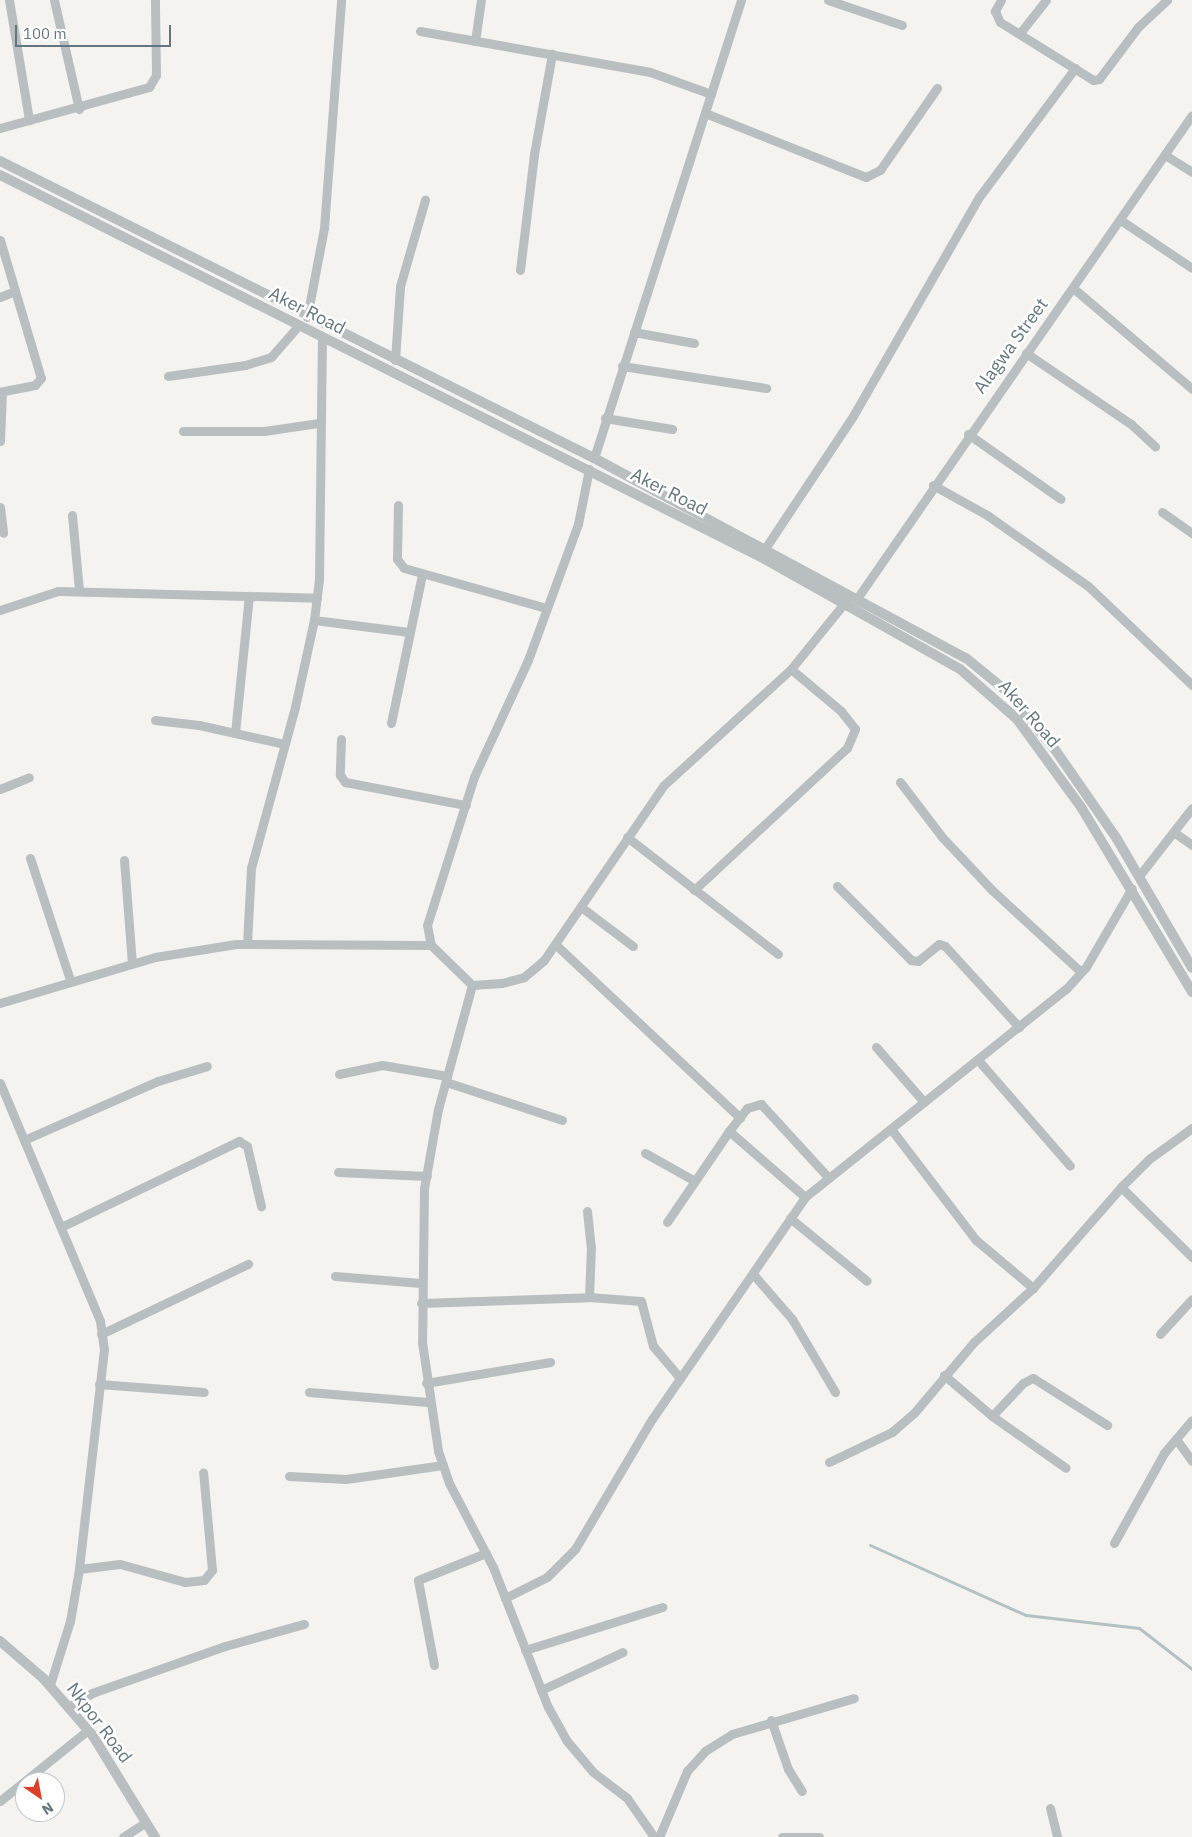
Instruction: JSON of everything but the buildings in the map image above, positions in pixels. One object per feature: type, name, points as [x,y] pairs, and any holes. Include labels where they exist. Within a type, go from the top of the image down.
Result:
[{"type":"street","points":[[9,0],[29,120]]},
{"type":"street","points":[[54,0],[79,109]]},
{"type":"street","points":[[0,128],[79,109],[149,87],[156,75],[155,0]]},
{"type":"street","points":[[307,317],[324,228],[341,0]]},
{"type":"street","points":[[475,41],[481,0]]},
{"type":"street","points":[[594,458],[605,418],[741,0]]},
{"type":"street","points":[[828,0],[902,25]]},
{"type":"street","points":[[1001,0],[995,11],[997,18],[1093,80],[1099,79],[1138,27],[1167,0]]},
{"type":"street","points":[[1020,33],[1046,0]]},
{"type":"street","points":[[420,31],[650,72],[711,94]]},
{"type":"street","points":[[520,270],[534,154],[552,54]]},
{"type":"street","points":[[766,548],[852,416],[979,197],[1075,68]]},
{"type":"street","points":[[705,113],[866,176],[880,170],[937,88]]},
{"type":"street","name":"Alagwa Street","points":[[858,597],[968,434],[1122,221],[1192,114]]},
{"type":"street","points":[[1165,155],[1192,172]]},
{"type":"street","name":"Aker Road","points":[[0,161],[247,284],[307,317],[594,458],[858,597],[966,658],[1005,690],[1056,751],[1139,876],[1192,968]]},
{"type":"street","name":"Aker Road","points":[[0,175],[298,326],[322,336],[589,469],[845,602],[960,668],[997,698],[1081,807],[1132,888],[1192,992]]},
{"type":"street","points":[[395,360],[400,286],[425,200]]},
{"type":"street","points":[[1122,221],[1192,268]]},
{"type":"street","points":[[0,240],[42,378],[36,385],[1,392],[0,441]]},
{"type":"street","points":[[242,296],[247,284]]},
{"type":"street","points":[[1073,288],[1192,389]]},
{"type":"street","points":[[0,297],[15,291]]},
{"type":"street","points":[[168,376],[246,365],[271,357],[298,326]]},
{"type":"street","points":[[634,332],[694,343]]},
{"type":"street","points":[[246,944],[251,868],[284,744],[314,620],[317,598],[322,336]]},
{"type":"street","points":[[1026,353],[1131,424],[1155,446]]},
{"type":"street","points":[[622,366],[766,388]]},
{"type":"street","points":[[605,418],[672,429]]},
{"type":"street","points":[[182,431],[264,431],[319,423]]},
{"type":"street","points":[[968,434],[1061,499]]},
{"type":"street","points":[[589,469],[578,524],[466,805],[427,925],[431,945],[472,985],[502,983],[524,977],[556,944],[664,785],[791,669],[845,602]]},
{"type":"street","points":[[933,485],[995,520],[1088,586],[1192,685]]},
{"type":"street","points":[[398,505],[398,563],[422,574],[546,608]]},
{"type":"street","points":[[0,507],[3,533]]},
{"type":"street","points":[[1162,512],[1192,533]]},
{"type":"street","points":[[72,515],[79,591]]},
{"type":"street","points":[[391,723],[422,574]]},
{"type":"street","points":[[0,610],[29,598],[79,591],[317,598]]},
{"type":"street","points":[[235,733],[249,596]]},
{"type":"street","points":[[314,620],[409,632]]},
{"type":"street","points":[[694,890],[847,748],[855,729],[841,711],[791,669]]},
{"type":"street","points":[[155,720],[235,733],[284,744]]},
{"type":"street","points":[[341,739],[340,775],[345,782],[466,805]]},
{"type":"street","points":[[0,789],[29,777]]},
{"type":"street","points":[[900,782],[942,837],[979,877],[1081,972]]},
{"type":"street","points":[[1139,876],[1192,808]]},
{"type":"street","points":[[1175,832],[1192,845]]},
{"type":"street","points":[[627,837],[778,954]]},
{"type":"street","points":[[30,858],[70,980]]},
{"type":"street","points":[[124,860],[132,963]]},
{"type":"street","points":[[837,886],[911,960],[918,961],[939,944],[945,946],[1019,1027]]},
{"type":"street","points":[[505,1598],[547,1576],[575,1549],[680,1378],[805,1197],[827,1176],[891,1129],[1019,1027],[1081,972],[1132,888]]},
{"type":"street","points":[[581,907],[633,946]]},
{"type":"street","points":[[0,1003],[70,980],[132,963],[246,944],[431,945]]},
{"type":"street","points":[[556,944],[740,1118]]},
{"type":"street","points":[[472,985],[446,1079],[426,1176],[421,1303],[428,1402],[443,1465],[486,1553],[541,1690],[567,1741],[593,1772],[626,1798],[654,1837]]},
{"type":"street","points":[[876,1047],[924,1102]]},
{"type":"street","points":[[978,1060],[1070,1166]]},
{"type":"street","points":[[339,1074],[382,1065],[446,1079],[562,1120]]},
{"type":"street","points":[[24,1140],[140,1088],[207,1066]]},
{"type":"street","points":[[1,1087],[100,1321],[99,1384],[79,1569],[70,1621],[50,1685]]},
{"type":"street","points":[[667,1222],[729,1132],[756,1102],[761,1104],[827,1176]]},
{"type":"street","points":[[830,1462],[892,1432],[914,1412],[974,1342],[1034,1288],[1121,1186],[1149,1159],[1192,1128]]},
{"type":"street","points":[[891,1129],[948,1208],[976,1240],[1034,1288]]},
{"type":"street","points":[[729,1132],[805,1197]]},
{"type":"street","points":[[61,1227],[239,1141],[247,1146],[261,1206]]},
{"type":"street","points":[[645,1153],[695,1181]]},
{"type":"street","points":[[338,1172],[426,1176]]},
{"type":"street","points":[[1121,1186],[1192,1257]]},
{"type":"street","points":[[587,1211],[591,1247],[588,1297]]},
{"type":"street","points":[[790,1218],[867,1281]]},
{"type":"street","points":[[101,1334],[248,1264]]},
{"type":"street","points":[[753,1274],[792,1319],[835,1392]]},
{"type":"street","points":[[335,1276],[421,1283]]},
{"type":"street","points":[[421,1303],[588,1297],[641,1301],[653,1346],[680,1378]]},
{"type":"street","points":[[1160,1334],[1192,1299]]},
{"type":"street","points":[[426,1383],[550,1362]]},
{"type":"street","points":[[944,1375],[992,1416],[1066,1468]]},
{"type":"street","points":[[992,1416],[1023,1383],[1033,1378],[1107,1425]]},
{"type":"street","points":[[99,1384],[204,1392]]},
{"type":"street","points":[[309,1392],[428,1402]]},
{"type":"street","points":[[1114,1543],[1146,1482],[1176,1438],[1192,1420]]},
{"type":"street","points":[[1176,1438],[1192,1461]]},
{"type":"street","points":[[289,1476],[346,1479],[443,1465]]},
{"type":"street","points":[[79,1569],[120,1564],[185,1582],[204,1580],[212,1570],[203,1472]]},
{"type":"street","points":[[434,1664],[418,1580],[486,1553]]},
{"type":"street","points":[[526,1650],[662,1607]]},
{"type":"street","points":[[68,1707],[92,1694],[225,1646],[304,1624]]},
{"type":"street","name":"Nkpor Road","points":[[0,1641],[50,1685],[88,1730],[155,1837]]},
{"type":"street","points":[[541,1690],[623,1652]]},
{"type":"street","points":[[659,1837],[676,1791],[699,1758],[732,1734],[771,1720],[854,1698]]},
{"type":"street","points":[[771,1720],[788,1769],[802,1791]]},
{"type":"street","points":[[0,1802],[88,1730]]},
{"type":"street","points":[[1050,1808],[1058,1837]]},
{"type":"street","points":[[123,1837],[146,1822]]},
{"type":"street","points":[[782,1837],[819,1837]]},
{"type":"waterway","points":[[870,1545],[1026,1615],[1139,1628],[1192,1669]]}]
